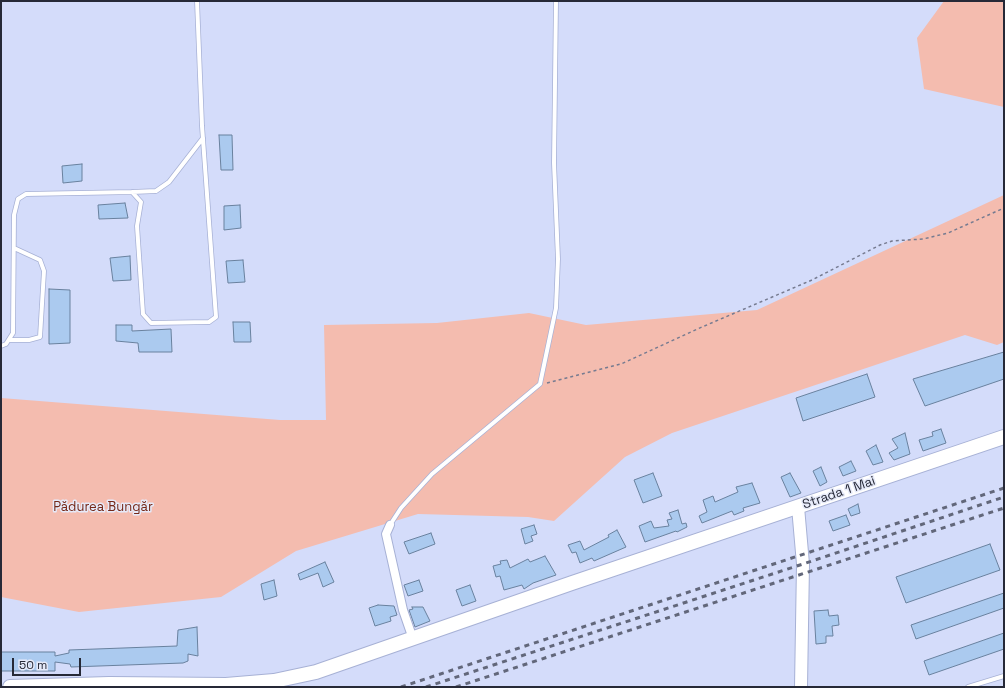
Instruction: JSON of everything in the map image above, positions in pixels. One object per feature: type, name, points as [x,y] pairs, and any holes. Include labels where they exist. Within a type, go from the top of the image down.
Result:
[{"type":"highway","name":"Strada 1 Mai","points":[[10,687],[109,684],[226,685],[274,681],[316,672],[1004,437]]},
{"type":"main road","points":[[798,507],[803,564],[801,687]]},
{"type":"street","points":[[390,525],[386,534],[403,610],[413,639]]},
{"type":"lane","points":[[132,192],[141,202],[137,226],[143,314],[150,323],[209,322],[216,317],[203,138],[197,1]]},
{"type":"lane","points":[[390,525],[401,508],[432,474],[540,384],[556,308],[558,259],[554,163],[556,1]]},
{"type":"lane","points":[[1,346],[6,344],[13,333],[14,215],[18,199],[26,194],[156,192],[168,182],[203,138]]},
{"type":"lane","points":[[9,340],[29,340],[40,336],[44,271],[40,260],[14,248]]},
{"type":"lane","points":[[968,687],[1004,676]]},
{"type":"path","points":[[540,384],[621,364],[702,327],[812,280],[880,245],[892,241],[923,239],[948,233],[1004,208]]},
{"type":"green space","points":[[944,1],[1004,1],[1004,107],[924,89],[917,38]]},
{"type":"green space","name":"Pădurea Bungăr","points":[[1004,195],[1004,342],[997,345],[965,335],[672,433],[625,457],[554,521],[528,517],[418,514],[296,551],[221,597],[79,612],[1,597],[1,398],[280,420],[326,420],[324,325],[437,323],[529,313],[586,325],[757,310]]},
{"type":"building","points":[[219,135],[232,135],[233,170],[221,170]]},
{"type":"building","points":[[82,164],[82,181],[63,183],[62,166]]},
{"type":"building","points":[[125,203],[128,218],[99,219],[98,205]]},
{"type":"building","points":[[240,205],[241,228],[224,230],[224,206]]},
{"type":"building","points":[[130,256],[131,280],[113,281],[110,258]]},
{"type":"building","points":[[243,260],[245,282],[228,283],[226,261]]},
{"type":"building","points":[[49,289],[70,290],[70,343],[49,344]]},
{"type":"building","points":[[233,322],[250,322],[251,342],[234,342]]},
{"type":"building","points":[[116,325],[132,325],[132,331],[171,329],[172,352],[139,352],[138,343],[116,341]]},
{"type":"building","points":[[1004,352],[1004,379],[925,406],[913,379]]},
{"type":"building","points":[[867,374],[875,397],[803,421],[796,398]]},
{"type":"building","points":[[941,429],[946,443],[923,451],[919,440],[933,436],[932,432]]},
{"type":"building","points":[[905,433],[910,454],[894,460],[889,453],[898,448],[892,439]]},
{"type":"building","points":[[876,445],[883,462],[873,465],[866,451]]},
{"type":"building","points":[[851,461],[856,471],[843,476],[839,467]]},
{"type":"building","points":[[821,467],[827,482],[820,486],[813,471]]},
{"type":"building","points":[[653,473],[662,496],[643,503],[634,480]]},
{"type":"building","points":[[790,473],[801,493],[790,497],[781,477]]},
{"type":"building","points":[[752,483],[760,503],[743,508],[744,511],[734,515],[732,511],[702,523],[699,516],[707,512],[703,500],[713,496],[715,502],[738,492],[736,487]]},
{"type":"building","points":[[858,504],[860,513],[851,516],[848,509]]},
{"type":"building","points":[[678,510],[682,524],[686,523],[687,527],[677,532],[676,531],[645,542],[639,526],[651,521],[654,528],[669,526],[667,520],[672,519],[669,513]]},
{"type":"building","points":[[846,515],[850,525],[833,531],[829,521]]},
{"type":"building","points":[[534,525],[537,534],[531,536],[533,541],[525,544],[521,529]]},
{"type":"building","points":[[617,530],[626,547],[594,561],[592,558],[580,563],[576,552],[572,553],[568,545],[580,541],[584,550],[609,537],[608,535]]},
{"type":"building","points":[[431,533],[435,544],[409,554],[404,542]]},
{"type":"building","points":[[990,544],[1000,570],[906,603],[896,577]]},
{"type":"building","points":[[545,556],[556,575],[533,583],[524,589],[522,585],[504,590],[500,576],[496,577],[493,566],[501,564],[500,561],[507,560],[510,568],[528,559],[530,562]]},
{"type":"building","points":[[325,562],[334,582],[323,587],[318,573],[300,580],[298,574]]},
{"type":"building","points":[[274,580],[277,596],[264,600],[261,584]]},
{"type":"building","points":[[419,580],[423,591],[408,596],[404,585]]},
{"type":"building","points":[[470,585],[476,601],[462,606],[456,590]]},
{"type":"building","points":[[1004,593],[1004,608],[916,639],[911,625]]},
{"type":"building","points":[[378,605],[394,606],[397,615],[390,617],[391,621],[375,626],[369,608]]},
{"type":"building","points":[[412,607],[423,607],[430,621],[415,627],[409,610],[413,609]]},
{"type":"building","points":[[828,610],[829,616],[838,615],[839,625],[832,626],[833,636],[826,636],[826,643],[816,644],[814,611]]},
{"type":"building","points":[[197,627],[198,656],[188,654],[188,661],[183,663],[71,667],[70,664],[55,662],[55,671],[1,671],[1,652],[55,652],[55,656],[69,653],[69,650],[177,646],[178,630]]},
{"type":"building","points":[[1004,633],[1004,649],[929,675],[924,661]]},
{"type":"railway","points":[[401,687],[1004,488]]},
{"type":"railway","points":[[426,687],[1004,497]]},
{"type":"railway","points":[[456,687],[1004,508]]}]
